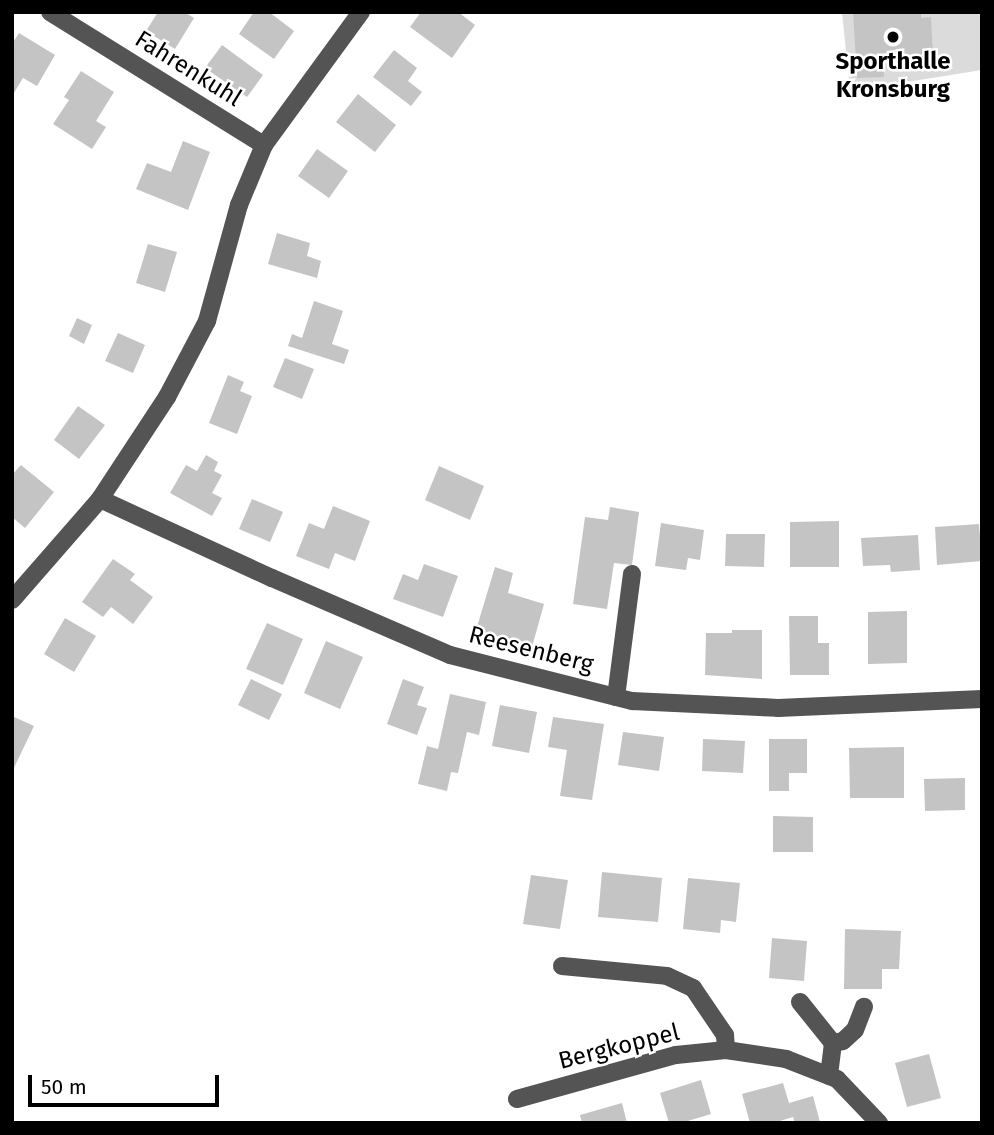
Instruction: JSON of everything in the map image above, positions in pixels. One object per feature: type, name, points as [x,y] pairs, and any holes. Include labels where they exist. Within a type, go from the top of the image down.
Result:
[{"type":"street","name":"Fahrenkuhl","points":[[50,12],[264,145]]},
{"type":"street","points":[[12,600],[100,499],[167,397],[207,321],[239,205],[264,145],[361,12]]},
{"type":"street","name":"Reesenberg","points":[[100,499],[247,568],[450,654],[632,701],[778,708],[982,699]]},
{"type":"street","points":[[616,697],[632,574]]},
{"type":"street","points":[[562,966],[667,976],[692,988],[725,1035],[726,1051]]},
{"type":"street","points":[[800,1002],[833,1044],[829,1076]]},
{"type":"street","points":[[833,1044],[843,1041],[855,1030],[864,1007]]},
{"type":"street","name":"Bergkoppel","points":[[517,1099],[676,1055],[726,1051],[786,1059],[837,1079],[879,1123]]},
{"type":"shaded area","points":[[842,12],[982,12],[982,70],[850,91]]},
{"type":"building","points":[[158,12],[184,12],[194,18],[175,49],[146,31]]},
{"type":"building","points":[[254,12],[269,12],[294,31],[274,59],[239,34]]},
{"type":"building","points":[[421,12],[458,12],[475,25],[452,58],[410,27]]},
{"type":"building","name":"Sporthalle Kronsburg","points":[[853,12],[921,12],[921,18],[931,17],[933,56],[883,59],[884,77],[857,78]]},
{"type":"building","points":[[19,33],[55,55],[37,86],[23,78],[12,96],[12,44]]},
{"type":"building","points":[[222,45],[263,75],[247,97],[205,68]]},
{"type":"building","points":[[394,50],[417,68],[408,81],[422,92],[411,106],[373,77]]},
{"type":"building","points":[[81,71],[114,92],[96,121],[106,127],[92,149],[53,124],[69,100],[64,97]]},
{"type":"building","points":[[358,94],[396,125],[375,152],[336,122]]},
{"type":"building","points":[[183,141],[210,152],[188,210],[136,189],[147,163],[171,172]]},
{"type":"building","points":[[317,149],[348,171],[329,198],[298,176]]},
{"type":"building","points":[[277,233],[310,243],[307,256],[321,261],[317,278],[268,264]]},
{"type":"building","points":[[148,244],[177,252],[165,292],[136,283]]},
{"type":"building","points":[[314,301],[343,311],[332,344],[349,350],[344,364],[288,346],[292,334],[302,338]]},
{"type":"building","points":[[77,318],[92,325],[84,344],[69,336]]},
{"type":"building","points":[[118,333],[145,345],[133,373],[105,361]]},
{"type":"building","points":[[285,358],[314,369],[302,399],[273,387]]},
{"type":"building","points":[[228,375],[244,382],[240,391],[252,396],[237,434],[209,423]]},
{"type":"building","points":[[78,406],[105,425],[79,459],[54,440]]},
{"type":"building","points":[[206,455],[218,462],[214,471],[222,475],[212,493],[222,498],[212,516],[170,493],[186,465],[197,471]]},
{"type":"building","points":[[21,465],[54,492],[25,528],[12,517],[12,475]]},
{"type":"building","points":[[439,466],[484,486],[470,520],[425,500]]},
{"type":"building","points":[[252,499],[283,512],[270,542],[239,529]]},
{"type":"building","points":[[333,506],[370,521],[355,561],[335,553],[329,569],[296,556],[309,523],[324,529]]},
{"type":"building","points":[[610,507],[639,512],[632,565],[614,563],[607,609],[573,604],[585,517],[608,520]]},
{"type":"building","points":[[839,521],[839,567],[790,567],[790,522]]},
{"type":"building","points":[[661,523],[704,530],[700,560],[688,558],[686,570],[655,566]]},
{"type":"building","points":[[979,524],[982,561],[937,565],[935,527]]},
{"type":"building","points":[[726,534],[765,534],[764,567],[725,566]]},
{"type":"building","points":[[918,535],[920,570],[891,572],[890,565],[863,566],[861,538]]},
{"type":"building","points":[[113,559],[135,574],[130,580],[153,597],[133,624],[111,607],[103,617],[82,602]]},
{"type":"building","points":[[424,564],[458,576],[443,617],[393,599],[403,574],[418,580]]},
{"type":"building","points":[[495,567],[513,573],[508,593],[544,604],[532,647],[476,630]]},
{"type":"building","points":[[907,611],[907,663],[868,664],[868,612]]},
{"type":"building","points":[[789,616],[818,616],[818,643],[829,643],[829,675],[790,675]]},
{"type":"building","points":[[65,618],[96,636],[74,672],[44,654]]},
{"type":"building","points":[[267,623],[303,639],[283,685],[246,669]]},
{"type":"building","points":[[732,630],[762,630],[762,679],[705,675],[706,633],[732,633]]},
{"type":"building","points":[[326,641],[363,657],[340,709],[304,693]]},
{"type":"building","points":[[251,679],[282,694],[269,720],[238,705]]},
{"type":"building","points":[[403,679],[424,687],[417,705],[427,708],[417,735],[387,724]]},
{"type":"building","points":[[450,694],[486,702],[479,735],[467,732],[458,773],[451,772],[447,791],[418,784],[427,746],[438,749]]},
{"type":"building","points":[[500,705],[537,712],[529,753],[492,746]]},
{"type":"building","points":[[12,716],[34,726],[12,772]]},
{"type":"building","points":[[553,717],[604,724],[592,800],[560,796],[567,750],[548,747]]},
{"type":"building","points":[[623,732],[664,737],[659,771],[618,765]]},
{"type":"building","points":[[703,739],[745,741],[743,773],[702,771]]},
{"type":"building","points":[[769,739],[807,739],[807,773],[789,773],[789,791],[769,791]]},
{"type":"building","points":[[904,747],[904,798],[850,798],[849,748]]},
{"type":"building","points":[[965,778],[965,810],[925,811],[924,779]]},
{"type":"building","points":[[773,816],[813,817],[813,852],[773,852]]},
{"type":"building","points":[[602,872],[662,878],[658,922],[598,917]]},
{"type":"building","points":[[531,875],[568,880],[560,929],[523,924]]},
{"type":"building","points":[[688,878],[740,883],[736,922],[721,920],[720,933],[683,929]]},
{"type":"building","points":[[845,929],[901,931],[899,969],[882,969],[882,989],[844,989]]},
{"type":"building","points":[[772,938],[807,941],[804,981],[769,978]]},
{"type":"building","points":[[929,1054],[941,1098],[907,1107],[895,1063]]},
{"type":"building","points":[[701,1080],[711,1114],[681,1123],[669,1123],[660,1093]]},
{"type":"building","points":[[783,1083],[789,1103],[813,1096],[820,1122],[795,1123],[793,1117],[773,1123],[750,1123],[742,1094]]},
{"type":"building","points":[[622,1103],[627,1123],[582,1123],[580,1115]]},
{"type":"place","name":"Sporthalle Kronsburg","points":[[893,37]]}]
